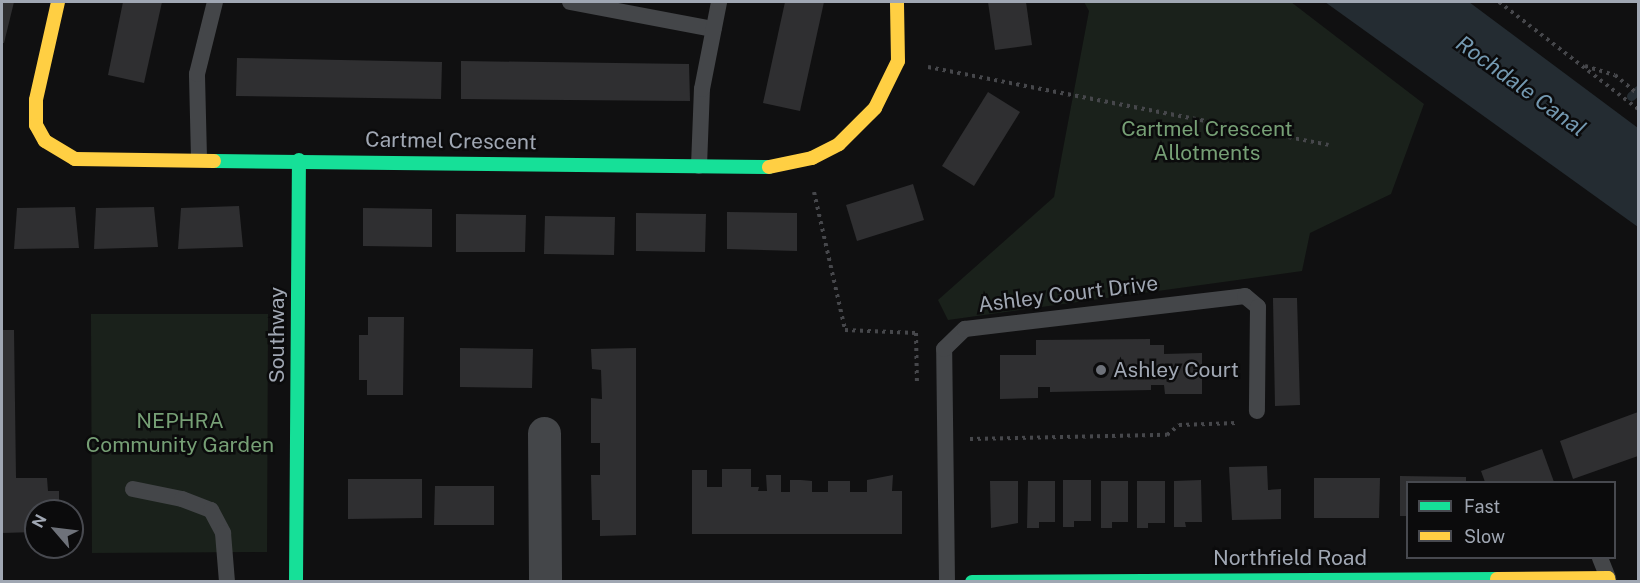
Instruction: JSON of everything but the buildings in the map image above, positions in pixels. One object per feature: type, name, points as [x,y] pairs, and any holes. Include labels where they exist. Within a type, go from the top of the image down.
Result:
[{"type":"street","name":"Cartmel Crescent","points":[[58,2],[36,100],[36,125],[45,141],[75,159],[199,158],[699,166],[782,166],[812,158],[839,144],[875,108],[898,60],[897,2]]},
{"type":"street","name":"Southway","points":[[296,582],[299,160]]},
{"type":"street","points":[[544,433],[545,582]]},
{"type":"street","name":"Northfield Road","points":[[972,582],[1609,580]]},
{"type":"lane","points":[[199,158],[197,74],[215,2]]},
{"type":"lane","points":[[570,2],[713,29]]},
{"type":"lane","points":[[699,166],[702,89],[719,2]]},
{"type":"lane","name":"Ashley Court Drive","points":[[947,582],[944,349],[965,329],[1245,296],[1258,307],[1257,411]]},
{"type":"lane","points":[[133,489],[182,499],[211,510],[223,532],[227,582]]},
{"type":"lane","points":[[1600,559],[1609,580]]},
{"type":"path","points":[[1499,2],[1638,109]]},
{"type":"path","points":[[898,60],[1328,145]]},
{"type":"path","points":[[1581,65],[1615,75],[1638,94]]},
{"type":"path","points":[[812,180],[845,330],[916,333],[917,392]]},
{"type":"path","points":[[963,439],[1167,435],[1179,425],[1247,423],[1257,411]]},
{"type":"green space","name":"Cartmel Crescent Allotments","points":[[1084,2],[1291,2],[1424,104],[1391,194],[1310,233],[1302,271],[948,320],[938,300],[1054,197],[1089,11]]},
{"type":"green space","name":"NEPHRA Community Garden","points":[[91,314],[268,314],[267,552],[92,553]]},
{"type":"water","name":"Rochdale Canal","points":[[1325,2],[1469,2],[1638,128],[1638,227]]},
{"type":"waterway","points":[[1631,96],[1638,90]]},
{"type":"traffic: fast","points":[[296,582],[299,160]]},
{"type":"traffic: fast","points":[[214,161],[769,167]]},
{"type":"traffic: fast","points":[[972,582],[1497,579]]},
{"type":"traffic: slow","points":[[58,2],[36,100],[36,125],[45,141],[75,159],[214,161]]},
{"type":"traffic: slow","points":[[769,167],[812,158],[839,144],[875,108],[898,61],[897,2]]},
{"type":"traffic: slow","points":[[1497,579],[1608,578],[1609,582]]},
{"type":"place","name":"Ashley Court","points":[[1101,370]]}]
